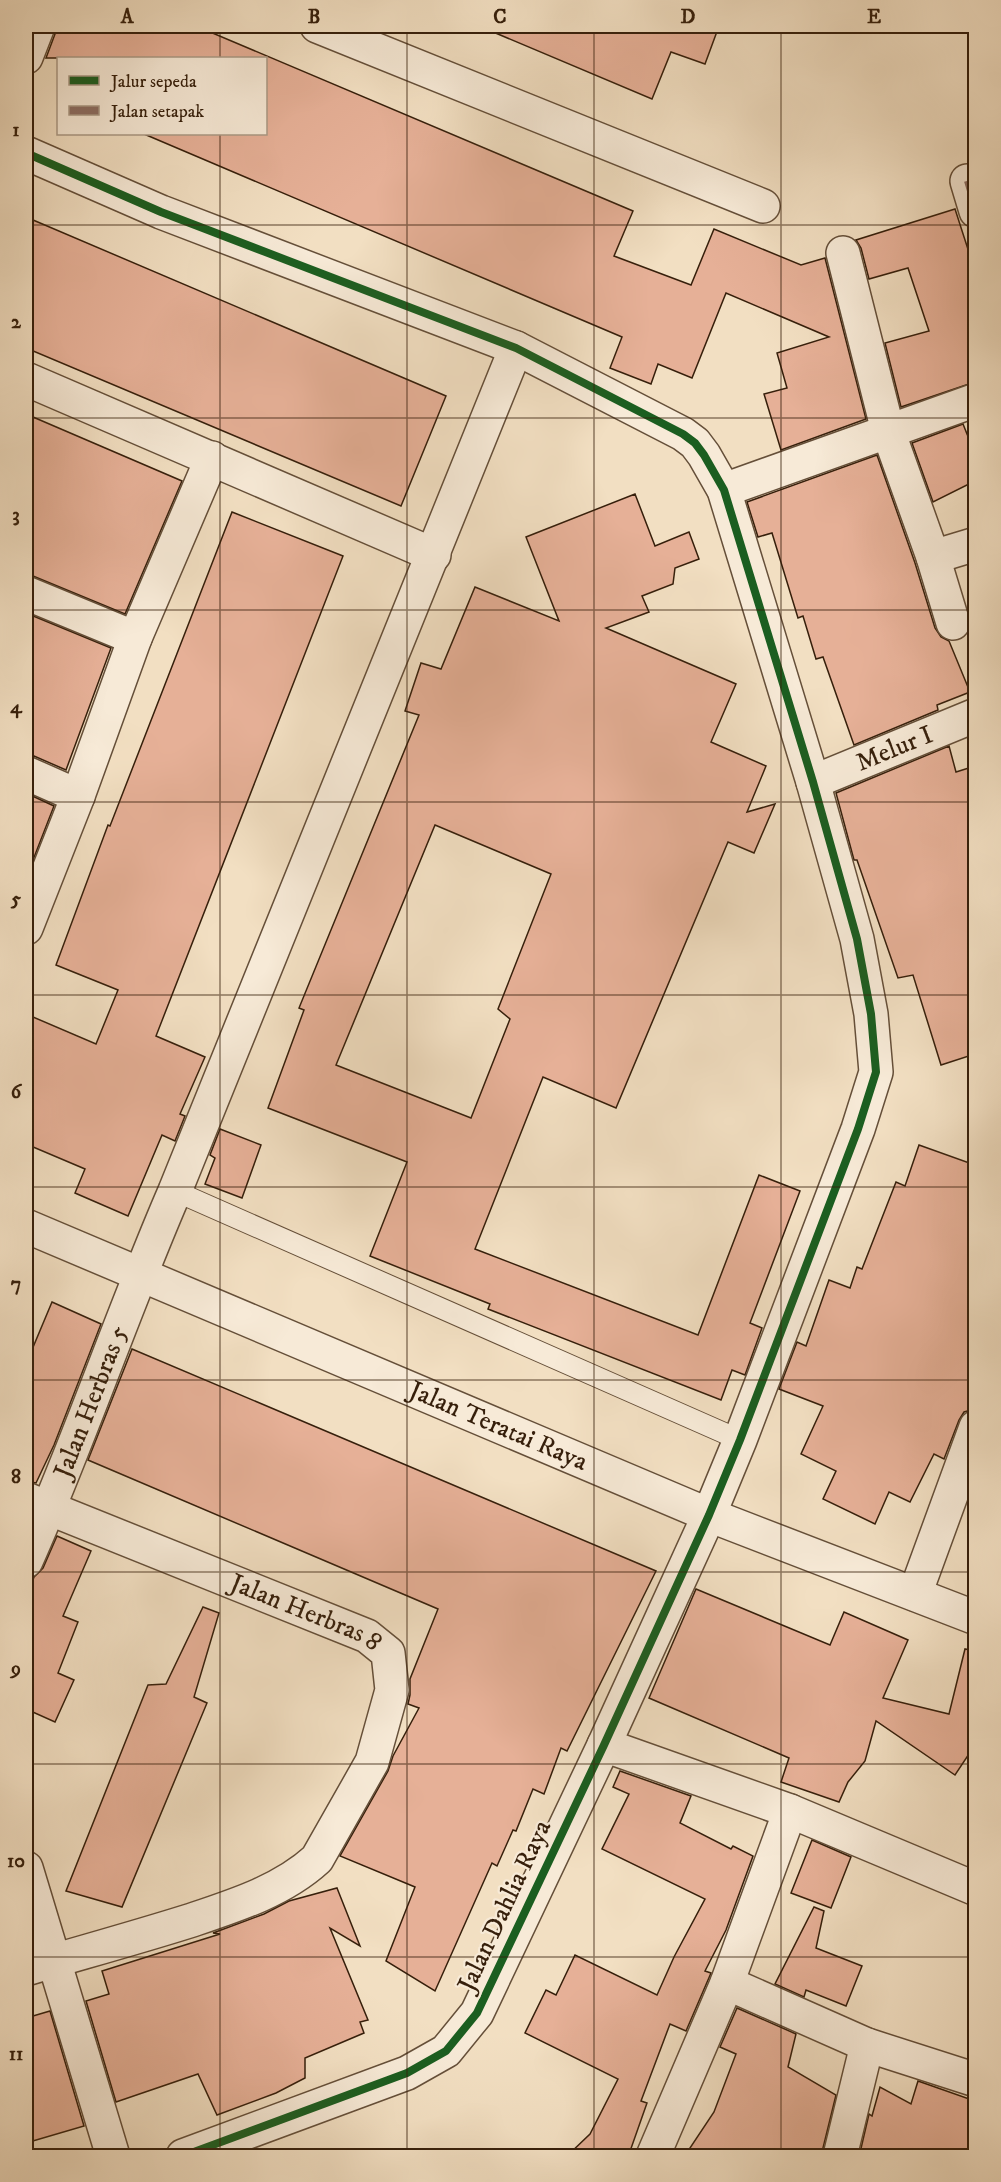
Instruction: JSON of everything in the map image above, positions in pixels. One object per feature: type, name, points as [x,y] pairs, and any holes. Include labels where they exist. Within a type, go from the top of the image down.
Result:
[{"type":"street","points":[[26,57],[38,26]]},
{"type":"street","points":[[317,26],[763,206]]},
{"type":"street","name":"Jalan Dahlia Raya","points":[[26,153],[161,212],[516,348],[683,434],[695,443],[724,490],[813,782],[857,939],[871,1014],[876,1071],[858,1129],[740,1440],[709,1515],[604,1745],[477,2013],[446,2051],[407,2073],[183,2157]]},
{"type":"street","points":[[843,253],[888,432],[933,557],[953,623]]},
{"type":"street","name":"Jalan Herbras 5","points":[[26,1561],[37,1504],[175,1191],[516,348]]},
{"type":"street","points":[[26,379],[434,555]]},
{"type":"street","points":[[724,490],[975,400]]},
{"type":"street","points":[[26,928],[78,796],[135,638],[212,458]]},
{"type":"street","points":[[933,557],[975,544]]},
{"type":"street","points":[[26,593],[135,638]]},
{"type":"street","name":"Melur I","points":[[813,782],[975,715]]},
{"type":"street","points":[[26,773],[78,796]]},
{"type":"street","name":"Jalan Teratai Raya","points":[[26,1226],[709,1515],[975,1618]]},
{"type":"street","points":[[915,1594],[975,1426]]},
{"type":"street","name":"Jalan Herbras 8","points":[[37,1504],[367,1636],[388,1653],[392,1690],[372,1762],[317,1859],[308,1868],[243,1903],[145,1935],[40,1965]]},
{"type":"street","points":[[604,1745],[790,1811],[975,1889]]},
{"type":"street","points":[[653,2157],[727,1983],[790,1811]]},
{"type":"street","points":[[26,1868],[40,1965],[113,2157]]},
{"type":"street","points":[[727,1983],[867,2045],[975,2080]]},
{"type":"street","points":[[840,2157],[867,2045]]},
{"type":"lane","points":[[175,1191],[740,1440]]},
{"type":"building","points":[[58,26],[196,26],[633,211],[614,256],[691,285],[714,229],[801,265],[825,258],[866,419],[781,450],[764,394],[787,388],[777,353],[829,337],[726,293],[692,378],[658,364],[651,384],[610,368],[622,337],[146,135],[267,135],[267,57],[46,58]]},
{"type":"building","points":[[479,26],[719,26],[705,64],[671,52],[652,99]]},
{"type":"building","points":[[955,209],[975,271],[975,382],[901,407],[885,343],[929,331],[908,268],[869,279],[861,248],[856,240]]},
{"type":"building","points":[[26,217],[446,396],[401,506],[26,348]]},
{"type":"building","points":[[26,414],[182,481],[125,614],[26,575]]},
{"type":"building","points":[[963,424],[975,454],[975,481],[933,502],[912,443]]},
{"type":"building","points":[[877,455],[935,628],[941,637],[949,641],[970,692],[937,705],[938,710],[854,745],[823,657],[816,659],[803,616],[798,618],[772,533],[758,537],[747,502]]},
{"type":"building","points":[[635,494],[655,546],[689,532],[699,559],[675,568],[673,584],[642,596],[649,612],[606,628],[736,684],[711,742],[766,766],[747,812],[775,804],[754,853],[728,842],[616,1108],[543,1077],[475,1249],[698,1335],[759,1175],[800,1191],[750,1323],[762,1328],[745,1375],[732,1370],[721,1400],[488,1309],[490,1304],[370,1256],[407,1162],[268,1108],[304,1010],[299,1008],[419,715],[405,711],[421,663],[441,669],[475,587],[559,621],[526,537]],"holes":[[[435,825],[551,874],[498,1009],[510,1019],[471,1118],[336,1065]]]},
{"type":"building","points":[[232,512],[343,556],[156,1036],[205,1057],[180,1114],[185,1116],[175,1141],[162,1135],[128,1216],[75,1193],[85,1169],[26,1144],[26,1014],[96,1044],[118,990],[56,965],[108,825],[110,826]]},
{"type":"building","points":[[26,613],[111,648],[66,770],[34,756],[26,755]]},
{"type":"building","points":[[949,746],[956,772],[975,766],[975,1054],[941,1065],[913,975],[898,978],[857,860],[854,860],[836,793]]},
{"type":"building","points":[[26,793],[54,806],[26,878]]},
{"type":"building","points":[[220,1129],[261,1145],[242,1198],[205,1184],[215,1158],[210,1155]]},
{"type":"building","points":[[919,1145],[975,1165],[975,1409],[964,1412],[959,1420],[944,1459],[934,1454],[910,1502],[889,1492],[875,1524],[823,1499],[836,1471],[801,1454],[823,1406],[779,1389],[797,1342],[806,1346],[829,1280],[850,1288],[857,1267],[862,1269],[896,1182],[905,1186]]},
{"type":"building","points":[[52,1302],[101,1324],[54,1445],[36,1483],[26,1481],[26,1364]]},
{"type":"building","points":[[132,1349],[656,1571],[567,1751],[561,1748],[544,1794],[533,1789],[516,1831],[513,1830],[497,1866],[492,1863],[435,1991],[386,1961],[415,1887],[340,1856],[388,1771],[393,1756],[419,1708],[408,1704],[410,1679],[438,1609],[88,1460]]},
{"type":"building","points":[[57,1536],[91,1551],[63,1616],[78,1622],[58,1673],[74,1680],[55,1722],[26,1709],[26,1598],[34,1577],[43,1568]]},
{"type":"building","points":[[696,1589],[830,1645],[844,1612],[908,1640],[883,1698],[949,1714],[965,1649],[975,1651],[973,1748],[955,1775],[876,1721],[865,1761],[848,1782],[839,1802],[781,1782],[789,1758],[649,1698]]},
{"type":"building","points":[[203,1607],[219,1613],[194,1697],[207,1703],[122,1907],[66,1891],[148,1685],[166,1684]]},
{"type":"building","points":[[620,1771],[691,1796],[680,1823],[731,1849],[733,1846],[753,1856],[726,1930],[705,1971],[711,1973],[686,2031],[670,2024],[641,2101],[647,2103],[628,2157],[566,2157],[590,2134],[618,2079],[525,2033],[546,1990],[556,1995],[575,1955],[657,1995],[705,1899],[602,1849],[629,1794],[613,1787]]},
{"type":"building","points":[[812,1840],[851,1857],[831,1908],[791,1893]]},
{"type":"building","points":[[337,1888],[360,1946],[330,1928],[368,2020],[360,2022],[364,2033],[305,2058],[305,2078],[276,2093],[217,2115],[198,2074],[116,2102],[86,2001],[109,1994],[102,1971],[220,1934],[213,1933],[264,1914],[289,1901]]},
{"type":"building","points":[[814,1907],[824,1911],[816,1948],[862,1966],[846,2006],[806,1990],[804,1997],[775,1984]]},
{"type":"building","points":[[737,2008],[796,2034],[788,2067],[836,2095],[822,2152],[783,2153],[781,2157],[684,2157],[714,2112],[736,2054],[720,2047]]},
{"type":"building","points":[[50,2011],[84,2126],[26,2143],[26,2018]]},
{"type":"building","points":[[918,2081],[975,2101],[975,2157],[859,2157],[869,2114],[872,2116],[880,2087],[911,2104]]},
{"type":"marked path","points":[[967,181],[976,211]]},
{"type":"cycle path","points":[[26,153],[161,212],[516,348],[683,434],[695,443],[724,490],[813,782],[857,939],[871,1014],[876,1072],[858,1129],[740,1440],[709,1515],[604,1745],[477,2013],[446,2051],[407,2073],[183,2156]]}]
